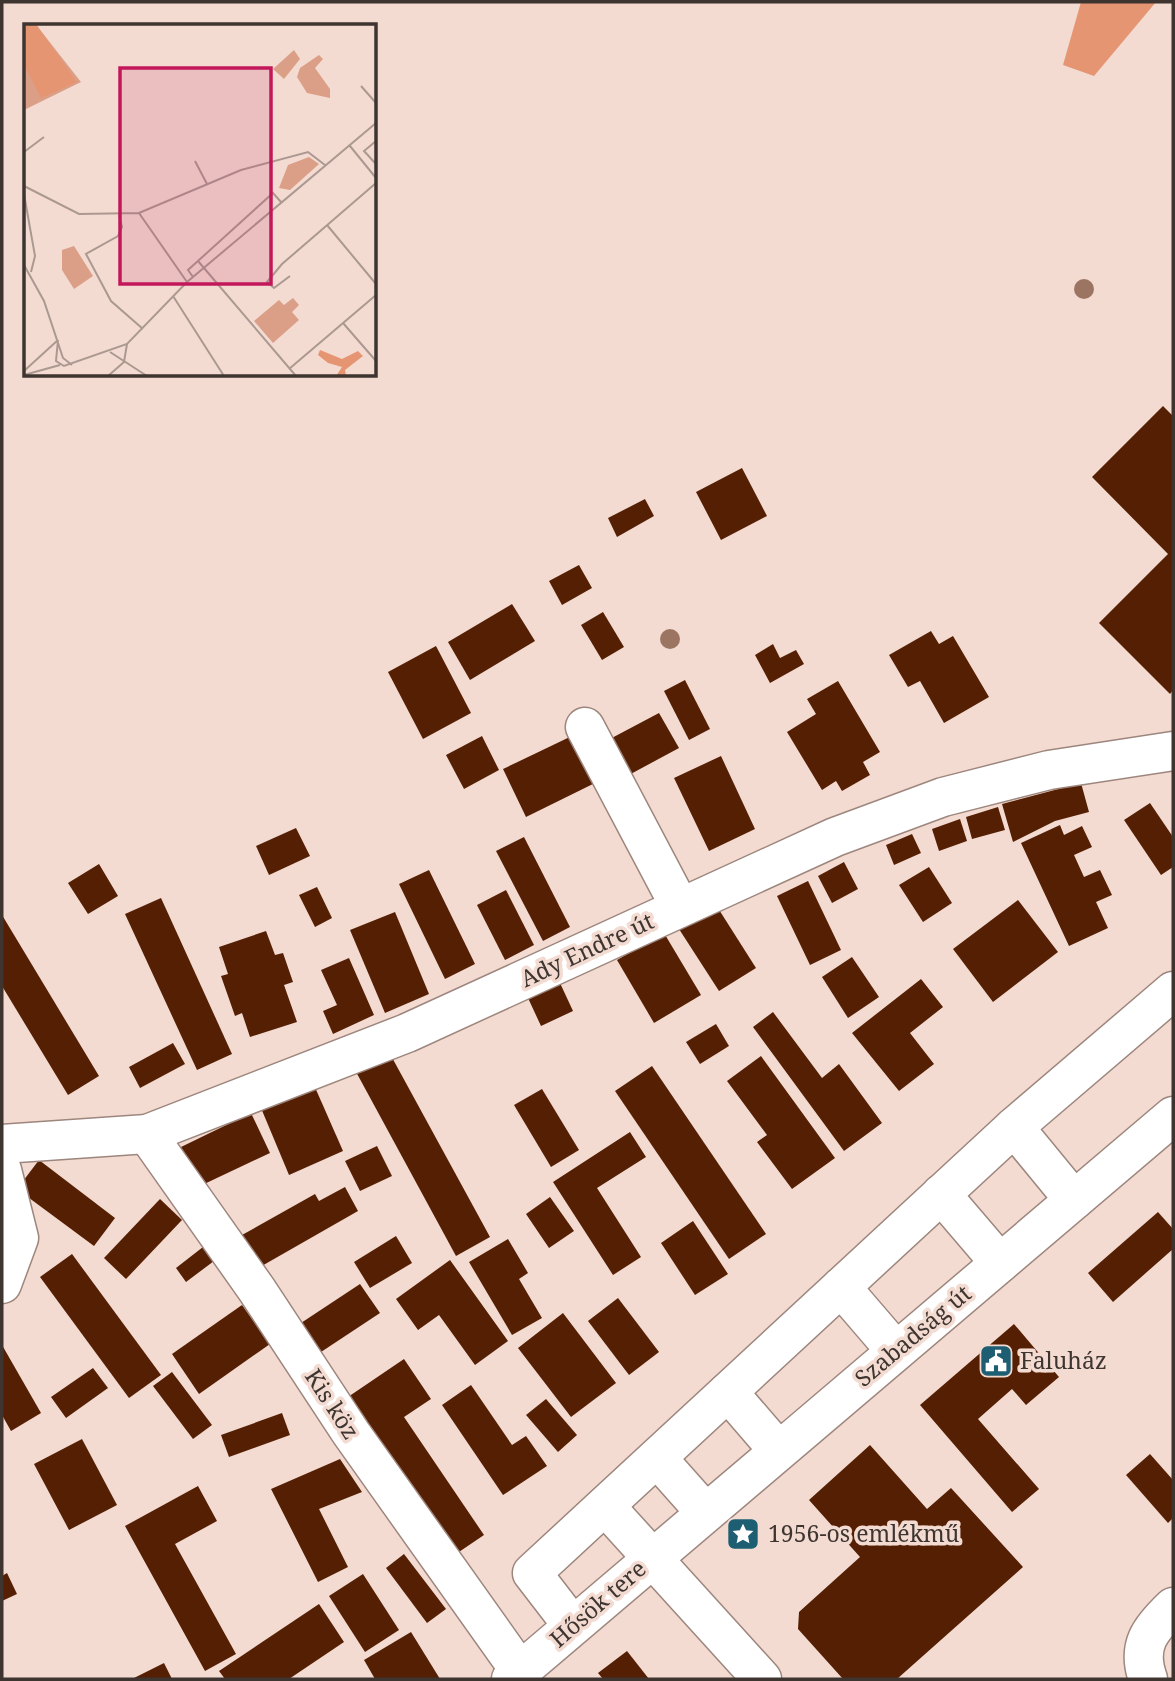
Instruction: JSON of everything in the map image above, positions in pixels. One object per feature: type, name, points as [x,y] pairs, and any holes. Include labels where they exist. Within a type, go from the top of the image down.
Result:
[{"type":"street","points":[[585,727],[680,907]]},
{"type":"street","name":"Ady Endre út","points":[[2,1144],[147,1134],[407,1033],[835,837],[943,797],[1049,770],[1173,751]]},
{"type":"street","points":[[572,1625],[532,1573],[1014,1127],[1173,992]]},
{"type":"street","name":"Szabadság út","points":[[653,1556],[1173,1116]]},
{"type":"street","points":[[1014,1127],[1074,1200]]},
{"type":"street","name":"Kis köz","points":[[147,1134],[257,1290],[516,1675]]},
{"type":"street","points":[[2,1170],[19,1238],[2,1284]]},
{"type":"street","points":[[941,1194],[1000,1263]]},
{"type":"street","points":[[841,1287],[896,1350]]},
{"type":"street","points":[[727,1392],[778,1450]]},
{"type":"street","points":[[657,1458],[705,1513]]},
{"type":"street","points":[[605,1506],[762,1679]]},
{"type":"street","name":"Hősök tere","points":[[516,1675],[653,1556]]},
{"type":"street","points":[[1148,1679],[1142,1655],[1145,1640],[1173,1607]]},
{"type":"shaded area","points":[[1081,2],[1156,2],[1094,76],[1063,65]]},
{"type":"building","points":[[1163,406],[1173,416],[1173,690],[1170,694],[1099,623],[1168,554],[1092,477]]},
{"type":"building","points":[[742,468],[767,516],[721,540],[696,492]]},
{"type":"building","points":[[645,499],[654,516],[617,537],[608,518]]},
{"type":"building","points":[[579,565],[592,588],[562,605],[549,581]]},
{"type":"building","points":[[512,604],[535,641],[470,680],[448,642]]},
{"type":"building","points":[[603,612],[624,647],[602,660],[581,625]]},
{"type":"building","points":[[931,631],[939,644],[953,636],[989,697],[944,723],[920,681],[908,687],[889,655]]},
{"type":"building","points":[[773,644],[780,658],[796,650],[804,664],[770,683],[755,655]]},
{"type":"building","points":[[436,646],[471,713],[423,739],[388,672]]},
{"type":"building","points":[[685,680],[710,729],[689,740],[664,691]]},
{"type":"building","points":[[838,681],[880,752],[863,762],[870,775],[842,791],[836,781],[822,790],[787,732],[816,714],[807,699]]},
{"type":"building","points":[[659,713],[679,748],[627,776],[608,740]]},
{"type":"building","points":[[576,734],[599,781],[526,817],[503,769]]},
{"type":"building","points":[[482,736],[499,770],[464,789],[446,755]]},
{"type":"building","points":[[721,756],[755,829],[709,851],[674,778]]},
{"type":"building","points":[[1081,783],[1089,812],[1055,821],[1013,842],[1002,804]]},
{"type":"building","points":[[1150,803],[1173,837],[1173,867],[1161,875],[1124,820]]},
{"type":"building","points":[[998,807],[1005,830],[972,839],[966,817]]},
{"type":"building","points":[[960,819],[967,841],[939,851],[932,829]]},
{"type":"building","points":[[1060,825],[1064,835],[1082,826],[1092,847],[1074,855],[1084,877],[1100,870],[1112,895],[1096,902],[1108,928],[1069,946],[1021,843]]},
{"type":"building","points":[[296,828],[310,856],[269,875],[256,846]]},
{"type":"building","points":[[912,834],[921,853],[894,865],[886,845]]},
{"type":"building","points":[[524,837],[570,927],[543,941],[496,851]]},
{"type":"building","points":[[844,862],[858,889],[832,903],[818,876]]},
{"type":"building","points":[[99,864],[118,896],[88,914],[68,883]]},
{"type":"building","points":[[929,867],[952,903],[923,922],[899,885]]},
{"type":"building","points":[[429,870],[475,964],[445,979],[399,884]]},
{"type":"building","points":[[808,881],[841,950],[810,965],[777,896]]},
{"type":"building","points":[[317,887],[332,918],[315,927],[299,895]]},
{"type":"building","points":[[506,890],[534,945],[505,960],[477,905]]},
{"type":"building","points":[[161,898],[232,1054],[197,1070],[125,914]]},
{"type":"building","points":[[1018,900],[1058,952],[993,1002],[953,949]]},
{"type":"building","points":[[716,905],[756,968],[719,991],[679,929]]},
{"type":"building","points":[[395,912],[429,994],[385,1013],[350,930]]},
{"type":"building","points":[[2,915],[99,1076],[68,1095],[2,986]]},
{"type":"building","points":[[266,931],[275,955],[283,953],[293,982],[284,985],[297,1022],[250,1037],[242,1013],[235,1016],[221,976],[228,974],[219,947]]},
{"type":"building","points":[[664,933],[701,995],[654,1023],[617,960]]},
{"type":"building","points":[[852,957],[879,997],[848,1018],[822,977]]},
{"type":"building","points":[[349,958],[374,1015],[333,1034],[323,1011],[337,1005],[321,970]]},
{"type":"building","points":[[921,979],[943,1007],[910,1033],[934,1064],[899,1091],[852,1033]]},
{"type":"building","points":[[560,983],[573,1011],[541,1026],[528,998]]},
{"type":"building","points":[[773,1012],[822,1078],[839,1064],[882,1123],[844,1151],[753,1027]]},
{"type":"building","points":[[716,1024],[729,1046],[700,1064],[686,1042]]},
{"type":"building","points":[[173,1043],[185,1064],[140,1088],[129,1067]]},
{"type":"building","points":[[389,1052],[490,1237],[456,1256],[355,1070]]},
{"type":"building","points":[[761,1056],[835,1158],[792,1189],[757,1142],[767,1135],[727,1081]]},
{"type":"building","points":[[652,1066],[766,1234],[729,1259],[615,1091]]},
{"type":"building","points":[[314,1085],[343,1151],[289,1175],[261,1108]]},
{"type":"building","points":[[542,1089],[579,1150],[551,1167],[514,1105]]},
{"type":"building","points":[[251,1113],[270,1153],[200,1186],[181,1147]]},
{"type":"building","points":[[630,1132],[646,1157],[597,1188],[641,1257],[613,1275],[553,1182]]},
{"type":"building","points":[[377,1146],[392,1176],[360,1191],[345,1161]]},
{"type":"building","points":[[39,1160],[115,1218],[94,1246],[17,1189]]},
{"type":"building","points":[[345,1187],[358,1211],[260,1267],[242,1235],[315,1194],[319,1201]]},
{"type":"building","points":[[550,1197],[574,1231],[549,1248],[526,1214]]},
{"type":"building","points":[[160,1199],[182,1220],[126,1279],[104,1258]]},
{"type":"building","points":[[1158,1212],[1173,1229],[1173,1249],[1113,1302],[1088,1273]]},
{"type":"building","points":[[693,1221],[728,1274],[695,1295],[661,1243]]},
{"type":"building","points":[[396,1236],[412,1263],[370,1288],[354,1262]]},
{"type":"building","points":[[508,1239],[528,1273],[519,1279],[542,1318],[512,1335],[469,1262]]},
{"type":"building","points":[[203,1247],[214,1261],[186,1282],[176,1268]]},
{"type":"building","points":[[72,1254],[161,1375],[129,1398],[40,1277]]},
{"type":"building","points":[[450,1260],[508,1341],[475,1365],[439,1315],[418,1330],[396,1299]]},
{"type":"building","points":[[360,1284],[380,1313],[321,1352],[301,1323]]},
{"type":"building","points":[[618,1298],[659,1352],[629,1375],[588,1321]]},
{"type":"building","points":[[242,1305],[270,1344],[199,1394],[172,1354]]},
{"type":"building","points":[[563,1313],[616,1383],[571,1417],[518,1348]]},
{"type":"building","points":[[1014,1324],[1059,1377],[1026,1405],[1012,1389],[978,1419],[1039,1489],[1012,1512],[920,1405]]},
{"type":"building","points":[[2,1345],[41,1413],[11,1431],[2,1415]]},
{"type":"building","points":[[404,1359],[431,1399],[404,1417],[484,1535],[453,1556],[345,1399]]},
{"type":"building","points":[[93,1368],[108,1388],[66,1418],[51,1397]]},
{"type":"building","points":[[172,1372],[212,1425],[193,1439],[153,1386]]},
{"type":"building","points":[[471,1385],[512,1445],[526,1436],[547,1466],[503,1495],[442,1405]]},
{"type":"building","points":[[546,1399],[577,1435],[558,1452],[526,1415]]},
{"type":"building","points":[[282,1413],[290,1435],[229,1457],[221,1435]]},
{"type":"building","points":[[82,1439],[117,1505],[69,1530],[34,1464]]},
{"type":"building","points":[[870,1445],[927,1509],[951,1488],[1023,1567],[897,1679],[843,1679],[798,1629],[799,1612],[860,1557],[809,1500]]},
{"type":"building","points":[[1150,1454],[1173,1480],[1173,1518],[1168,1523],[1126,1475]]},
{"type":"building","points":[[340,1459],[362,1492],[319,1509],[348,1567],[318,1582],[271,1489]]},
{"type":"building","points":[[198,1486],[217,1521],[175,1544],[236,1654],[205,1671],[125,1526]]},
{"type":"building","points":[[404,1554],[446,1609],[427,1623],[386,1568]]},
{"type":"building","points":[[7,1573],[17,1594],[2,1601],[2,1576]]},
{"type":"building","points":[[363,1574],[399,1630],[365,1652],[329,1596]]},
{"type":"building","points":[[319,1604],[344,1642],[289,1679],[225,1679],[219,1671]]},
{"type":"building","points":[[411,1632],[440,1679],[375,1679],[364,1660]]},
{"type":"building","points":[[627,1651],[649,1679],[603,1679],[598,1673]]},
{"type":"building","points":[[164,1663],[172,1679],[132,1679]]},
{"type":"place","name":"Faluház","points":[[996,1361]]},
{"type":"place","name":"1956-os emlékmű","points":[[743,1534]]}]
